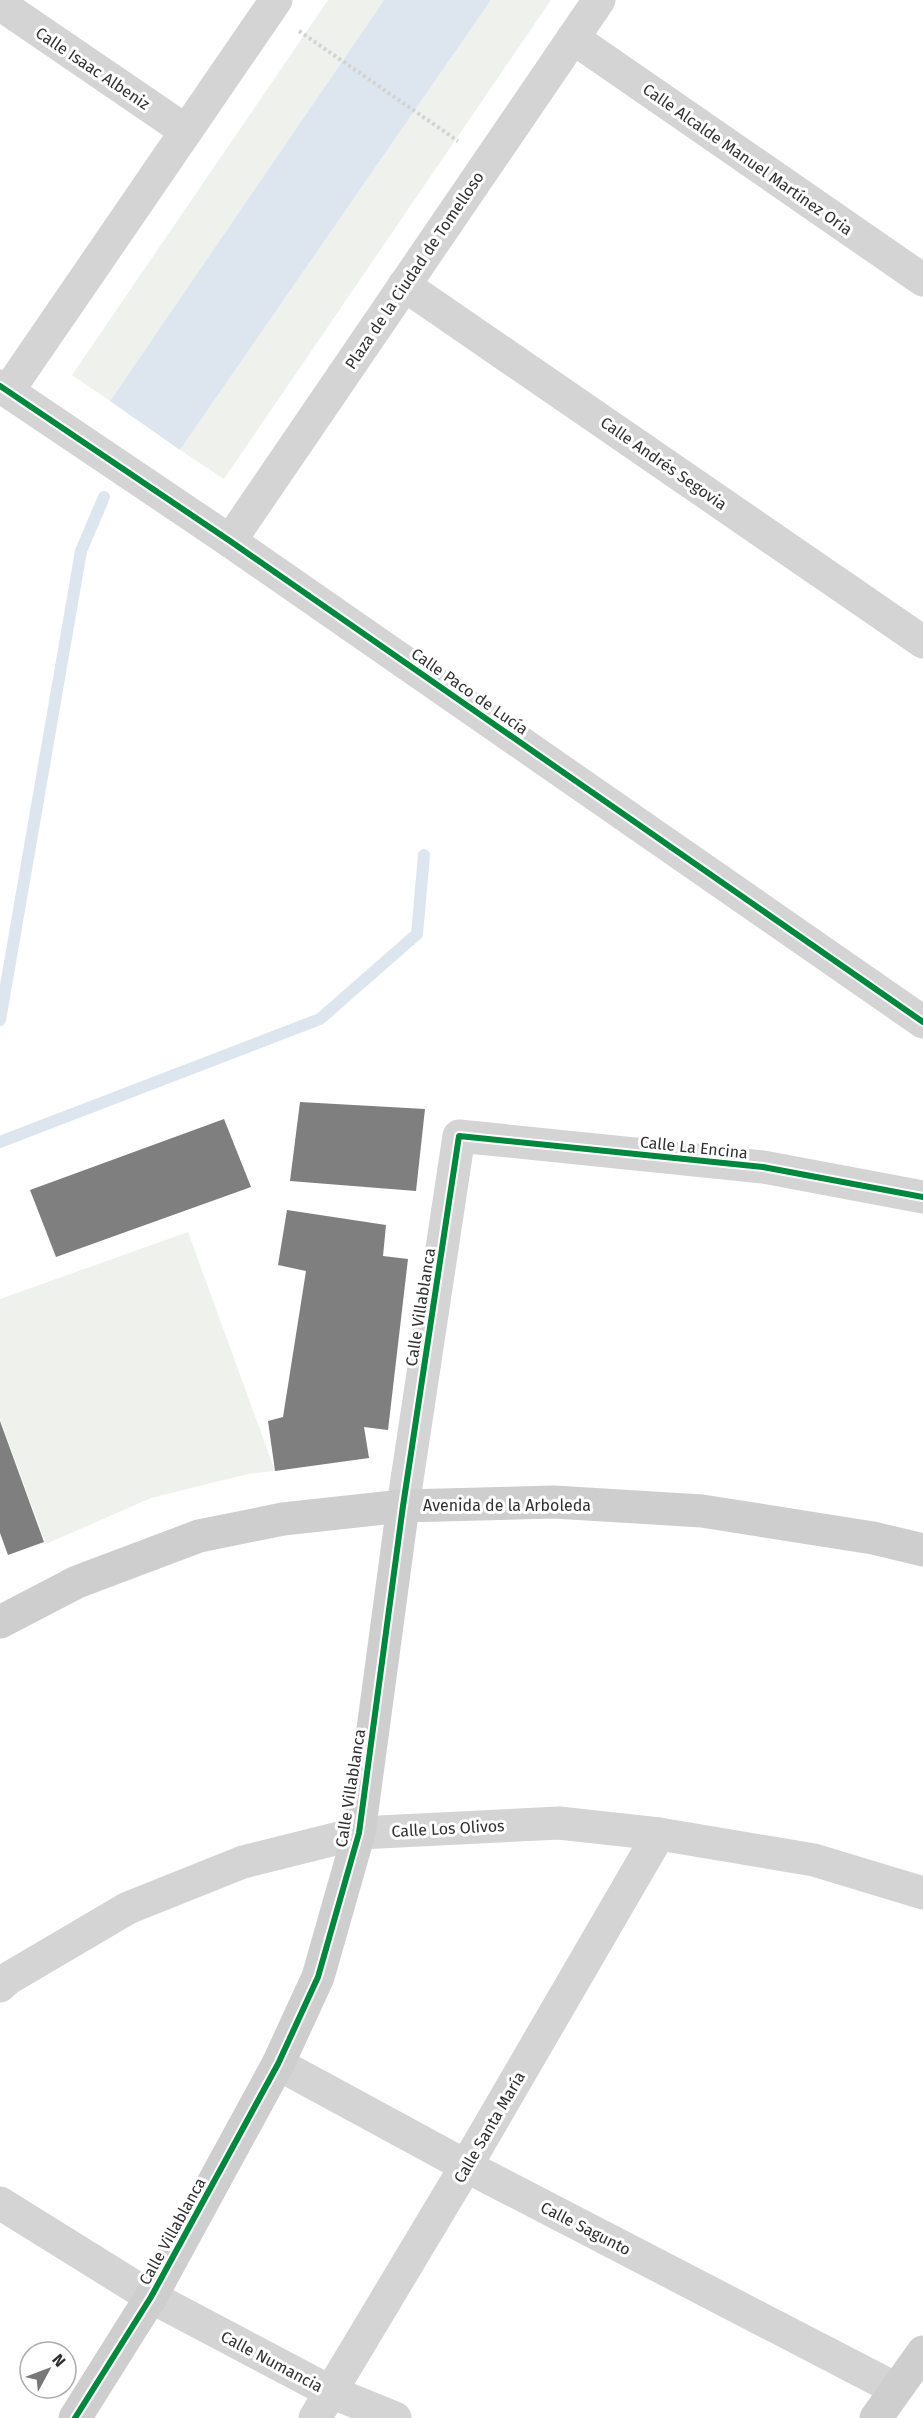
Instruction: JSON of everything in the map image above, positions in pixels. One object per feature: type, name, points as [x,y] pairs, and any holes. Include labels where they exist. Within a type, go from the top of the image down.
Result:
[{"type":"street","name":"Plaza de la Ciudad de Tomelloso","points":[[230,541],[599,0]]},
{"type":"street","name":"Calle Isaac Albeniz","points":[[0,4],[186,131]]},
{"type":"street","points":[[4,389],[272,5]]},
{"type":"street","name":"Calle Alcalde Manuel Martínez Oria","points":[[573,38],[923,280]]},
{"type":"street","name":"Calle Andrés Segovia","points":[[404,285],[923,642]]},
{"type":"street","name":"Calle Paco de Lucía","points":[[4,389],[230,541],[923,1022]]},
{"type":"street","name":"Calle La Encina","points":[[459,1136],[763,1167],[923,1197]]},
{"type":"street","name":"Calle Villablanca","points":[[75,2418],[151,2297],[278,2064],[318,1977],[359,1833],[403,1506],[459,1136]]},
{"type":"street","name":"Avenida de la Arboleda","points":[[0,1622],[77,1582],[199,1536],[283,1519],[403,1506],[554,1502],[702,1511],[873,1538],[923,1550]]},
{"type":"street","name":"Calle Los Olivos","points":[[0,1986],[9,1978],[128,1908],[243,1862],[359,1833],[559,1823],[659,1834],[814,1860],[923,1893]]},
{"type":"street","name":"Calle Santa María","points":[[323,2405],[466,2166],[659,1834]]},
{"type":"street","name":"Calle Sagunto","points":[[278,2064],[466,2166],[896,2389]]},
{"type":"street","name":"Calle Numancia","points":[[0,2203],[323,2405],[395,2418]]},
{"type":"street","points":[[876,2418],[923,2352]]},
{"type":"path","points":[[272,5],[342,61],[488,162]]},
{"type":"shaded area","points":[[328,0],[384,0],[110,401],[72,375]]},
{"type":"shaded area","points":[[384,0],[491,0],[180,450],[110,401]]},
{"type":"shaded area","points":[[491,0],[551,0],[224,479],[180,450]]},
{"type":"shaded area","points":[[188,1232],[275,1471],[248,1474],[151,1498],[46,1544],[0,1419],[0,1299]]},
{"type":"building","points":[[300,1102],[425,1109],[416,1191],[290,1181]]},
{"type":"building","points":[[224,1119],[251,1187],[56,1257],[30,1190]]},
{"type":"building","points":[[287,1210],[386,1225],[383,1256],[408,1259],[388,1430],[364,1427],[369,1458],[275,1471],[268,1421],[283,1417],[306,1271],[278,1265]]},
{"type":"building","points":[[0,1421],[44,1542],[8,1555],[0,1533]]},
{"type":"waterway","points":[[0,1020],[81,551],[104,497]]},
{"type":"waterway","points":[[0,1142],[320,1019],[417,934],[424,855]]},
{"type":"cycle path","points":[[0,386],[230,541],[923,1022]]},
{"type":"cycle path","points":[[75,2418],[151,2297],[278,2064],[318,1977],[359,1833],[403,1506],[459,1136],[763,1167],[923,1197]]}]
